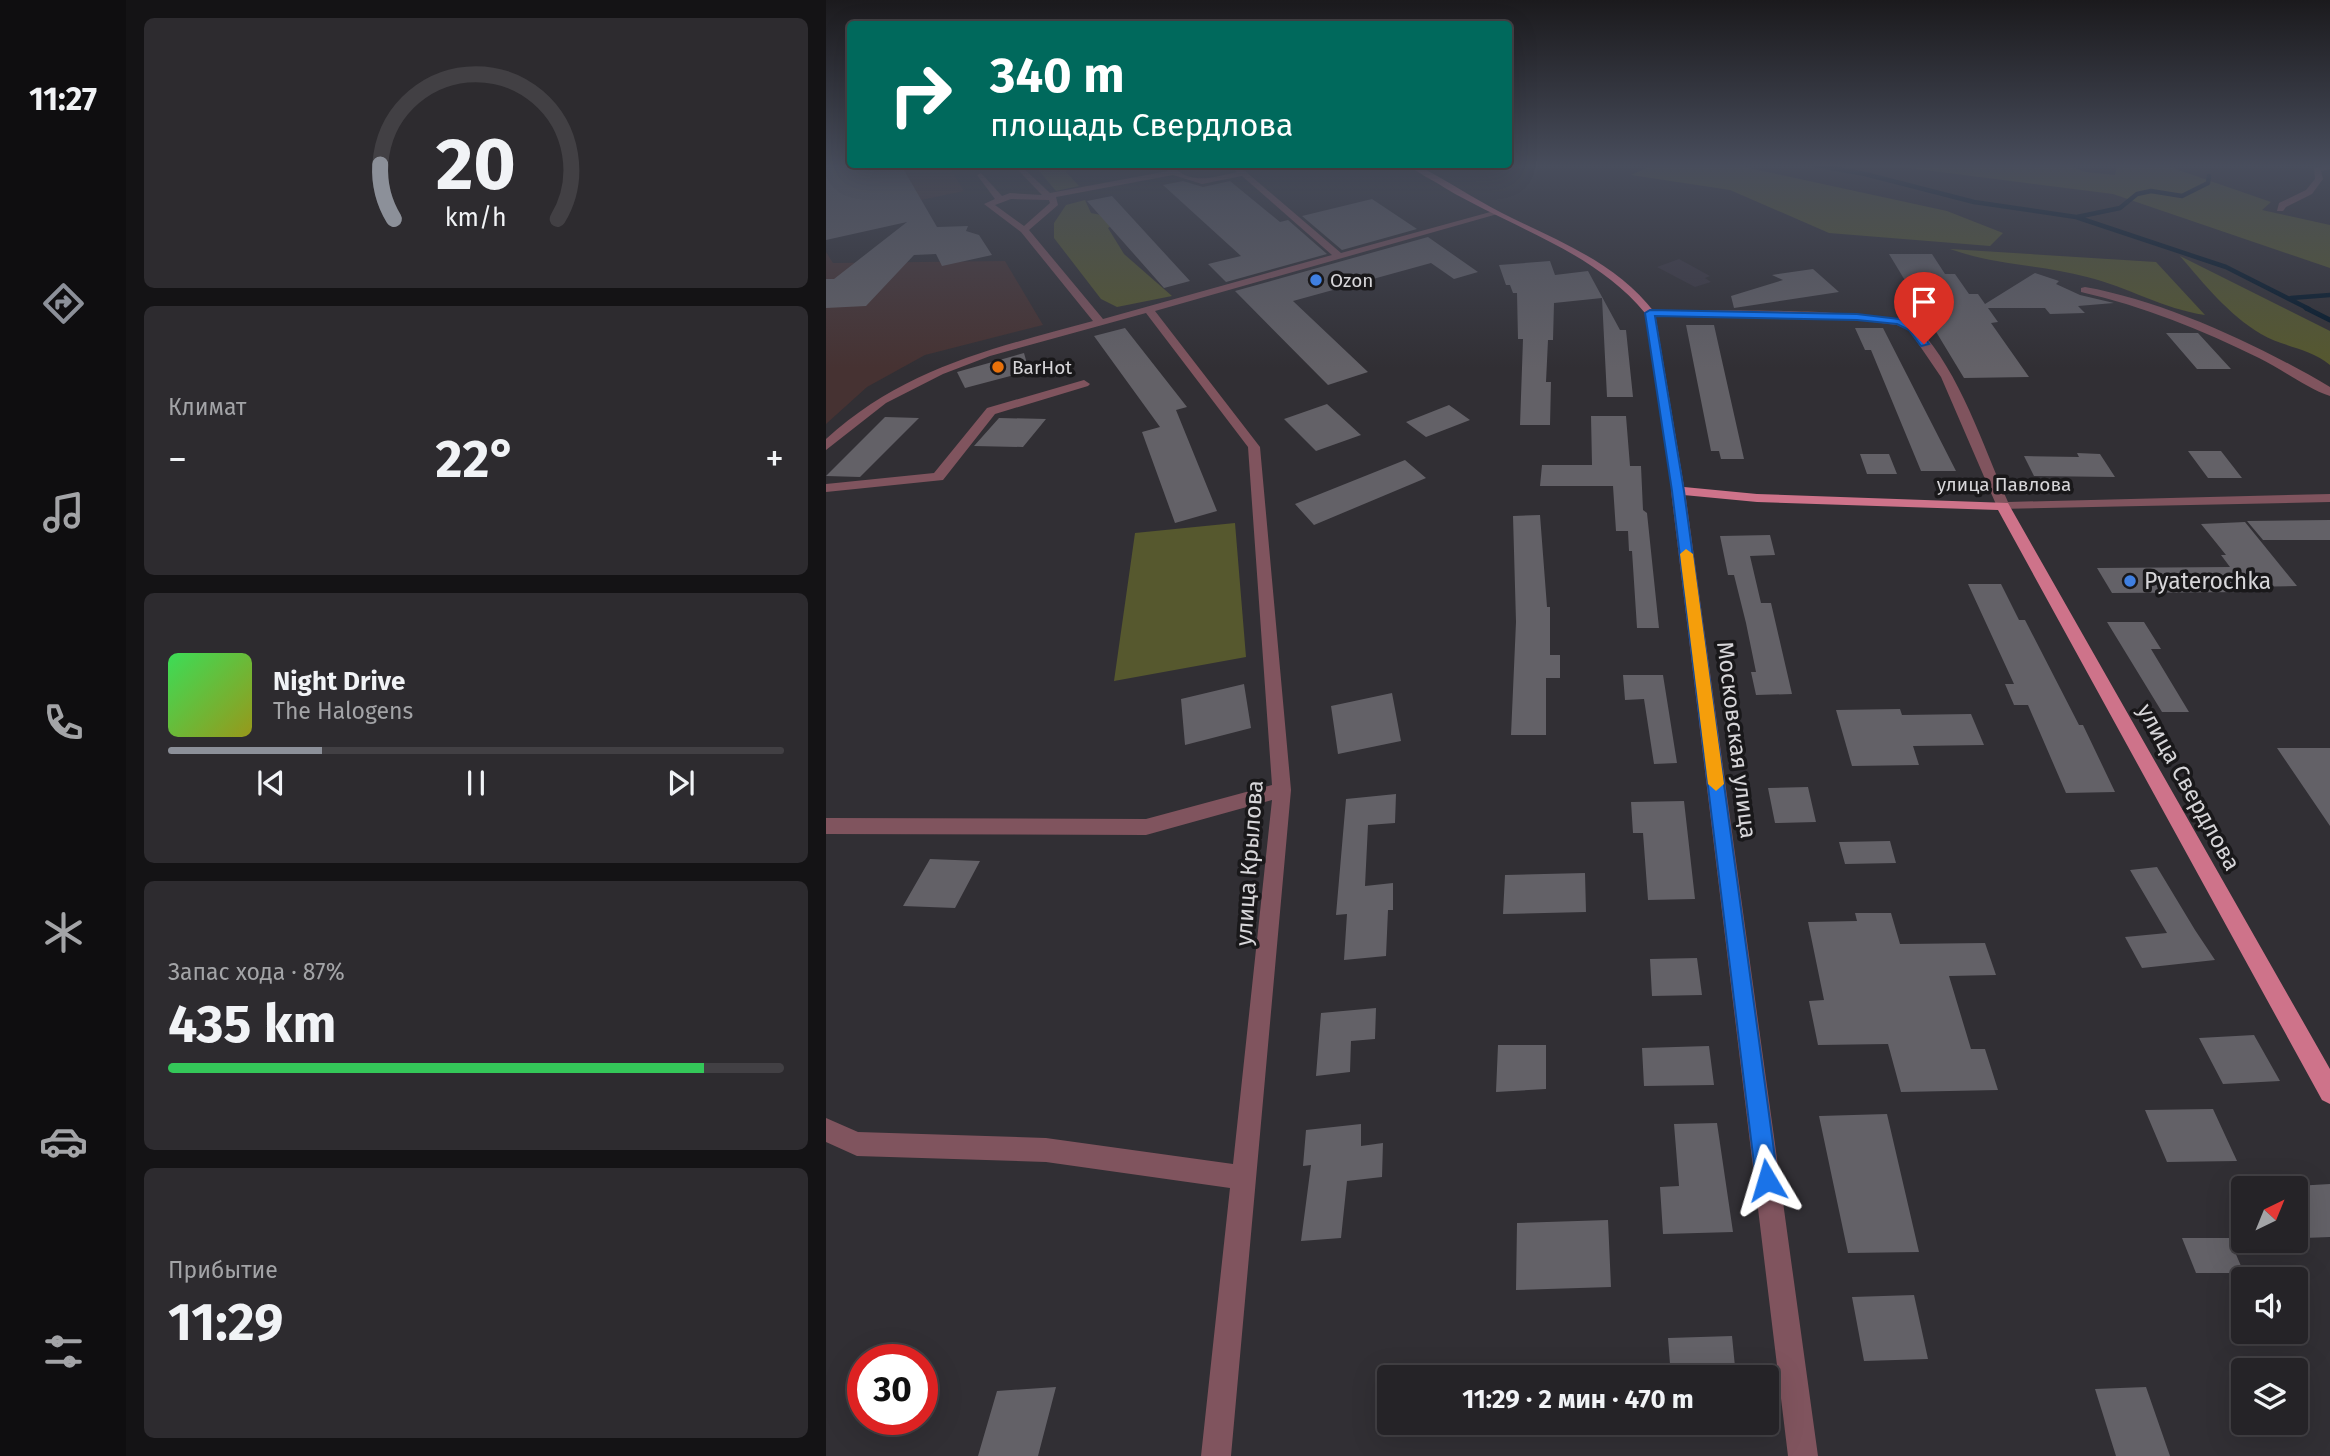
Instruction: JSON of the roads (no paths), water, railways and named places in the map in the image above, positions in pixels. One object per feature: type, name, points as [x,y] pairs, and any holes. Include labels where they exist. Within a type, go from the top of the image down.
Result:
[{"type":"main road","points":[[1538,233],[1588,257],[1620,278],[1650,313]]},
{"type":"main road","name":"Московская улица","points":[[1650,313],[1678,491]]},
{"type":"main road","name":"улица Павлова","points":[[1678,491],[1757,498],[2003,506]]},
{"type":"main road","name":"улица Свердлова","points":[[2003,506],[2330,1092]]},
{"type":"street","points":[[1026,233],[1099,321]]},
{"type":"street","points":[[1312,233],[1340,257]]},
{"type":"street","points":[[826,446],[886,395],[921,377],[986,354],[1099,321],[1426,233]]},
{"type":"street","points":[[2085,290],[2115,294],[2222,336],[2281,361],[2330,392]]},
{"type":"street","name":"улица Крылова","points":[[1147,308],[1254,447],[1282,790],[1216,1456]]},
{"type":"street","points":[[1650,313],[1857,317],[1899,322],[1913,328],[1947,377],[2003,506]]},
{"type":"street","points":[[826,488],[938,477],[991,411],[1084,384]]},
{"type":"street","name":"Московская улица","points":[[1678,491],[1802,1456]]},
{"type":"street","name":"улица Павлова","points":[[2003,506],[2330,498]]},
{"type":"street","points":[[826,826],[1146,827],[1282,790]]},
{"type":"street","points":[[826,1130],[857,1144],[1046,1150],[1244,1178]]},
{"type":"waterway","points":[[2124,233],[2226,267],[2309,309]]},
{"type":"waterway","points":[[2291,298],[2330,295]]},
{"type":"waterway","points":[[2306,308],[2330,320]]},
{"type":"place","name":"Ozon","points":[[1316,280]]},
{"type":"place","name":"BarHot","points":[[998,367]]},
{"type":"place","name":"Pyaterochka","points":[[2130,581]]}]
